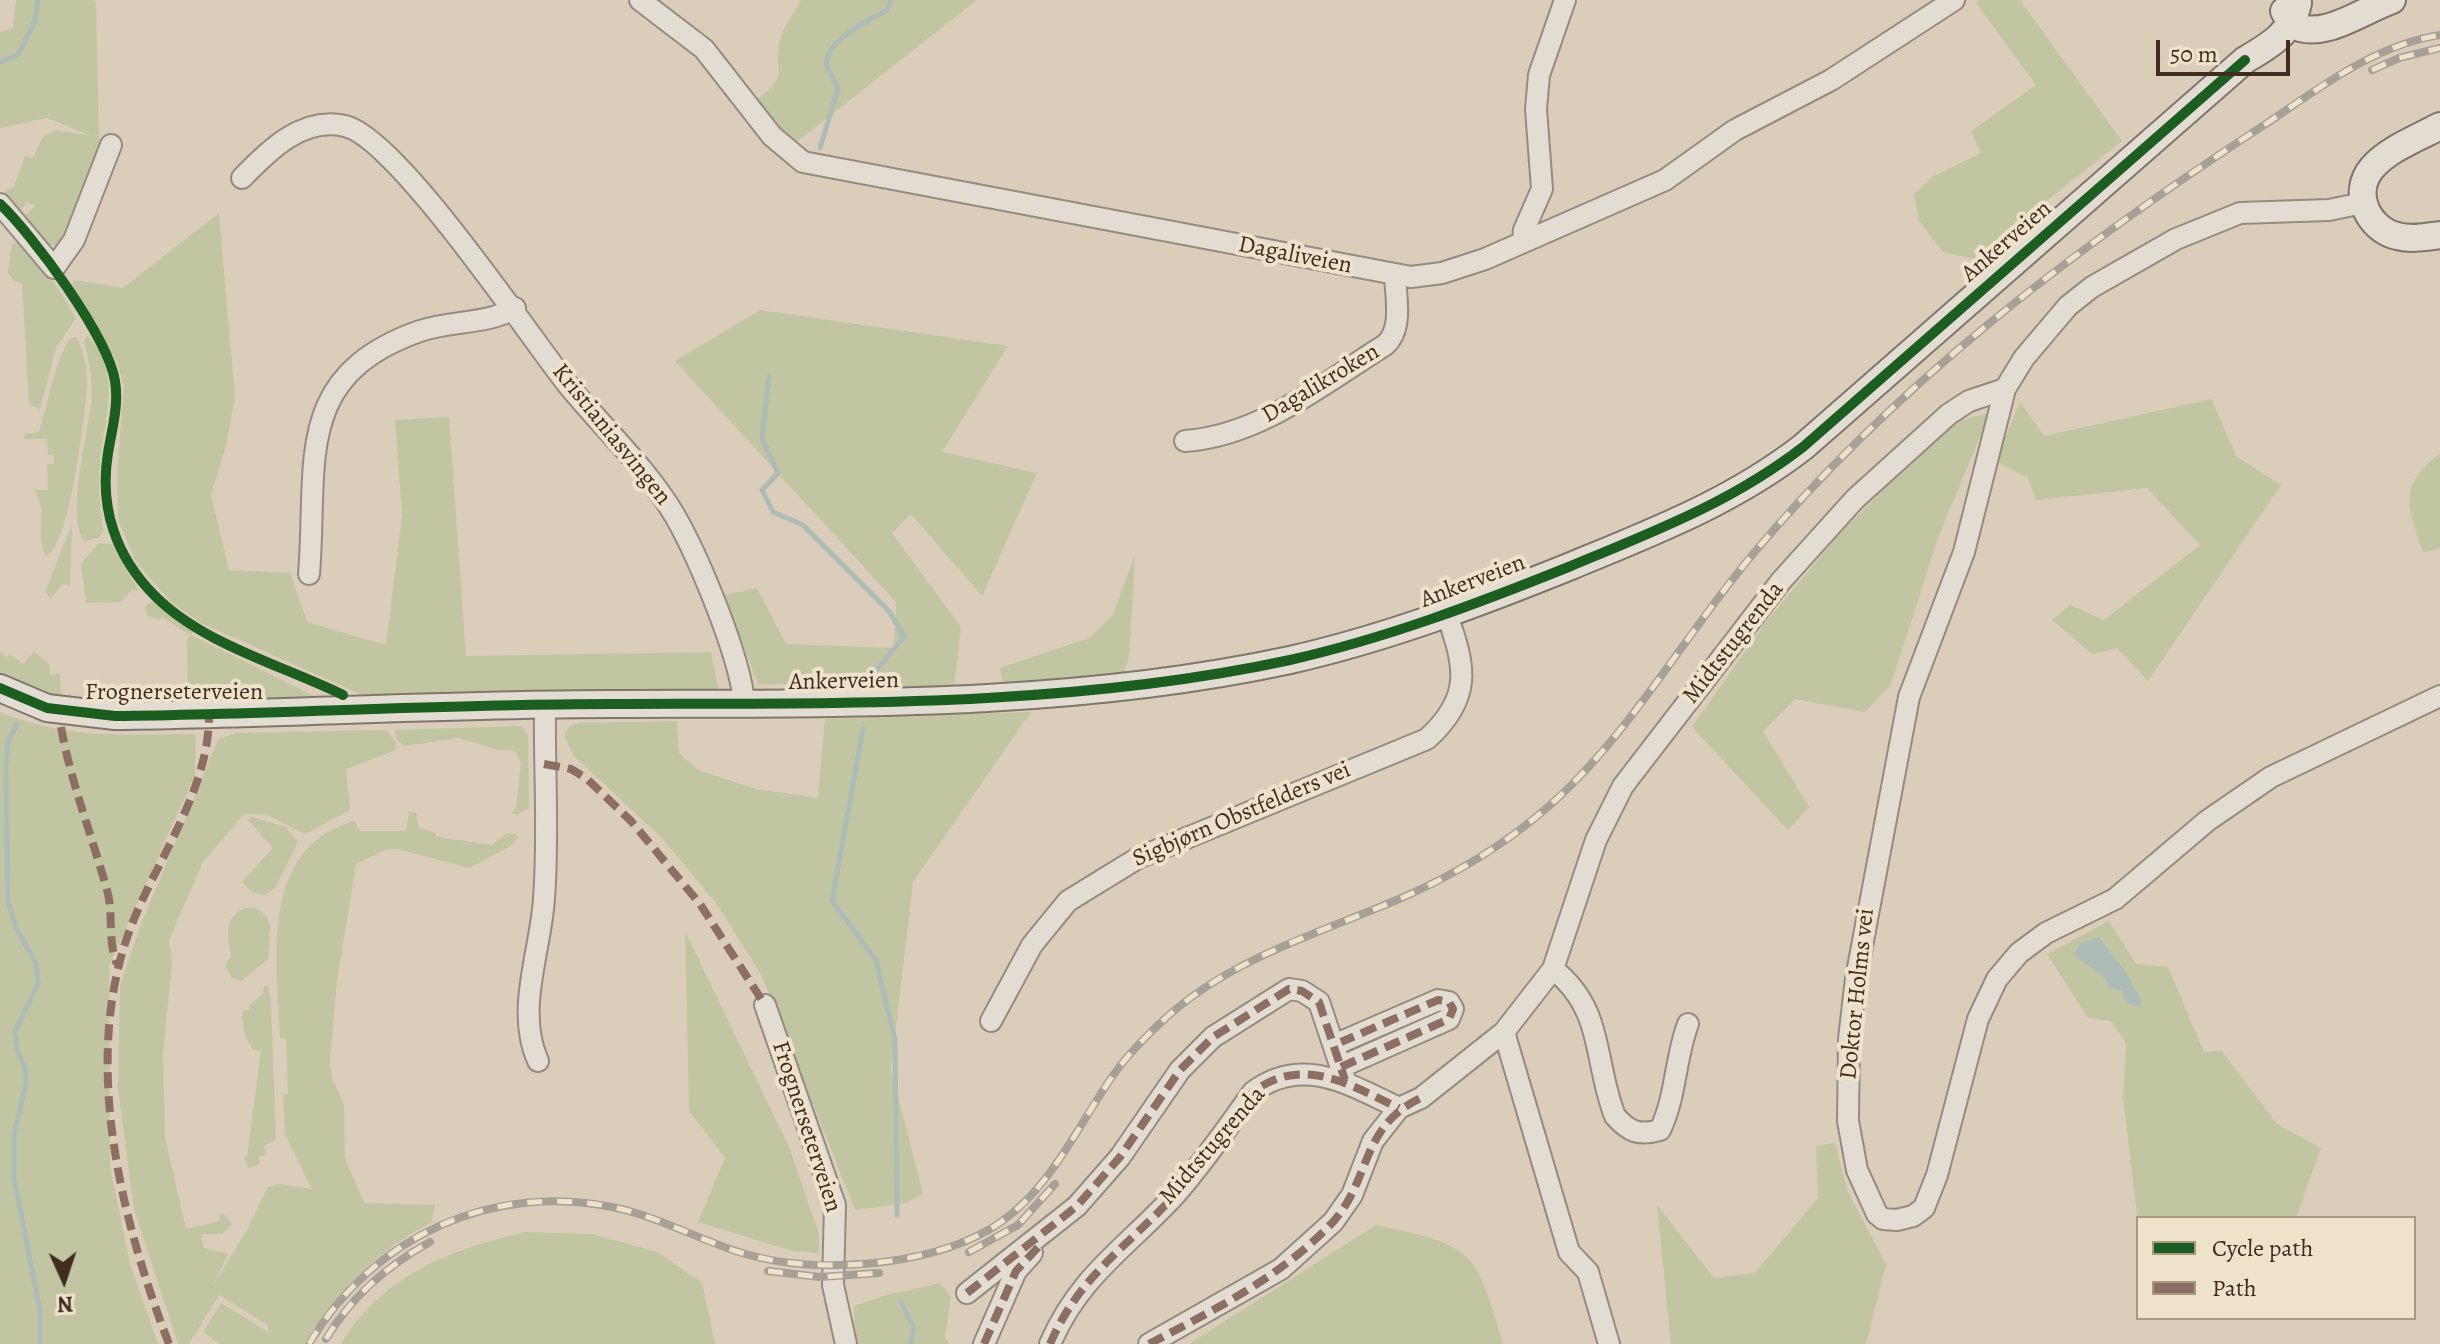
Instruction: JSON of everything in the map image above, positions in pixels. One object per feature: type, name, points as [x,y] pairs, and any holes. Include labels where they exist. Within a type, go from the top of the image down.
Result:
[{"type":"main road","points":[[2289,8],[2358,13],[2392,0]]},
{"type":"main road","name":"Ankerveien","points":[[545,706],[984,700],[1118,688],[1291,659],[1447,615],[1674,524],[1761,478],[1803,447],[2245,60],[2256,37],[2289,8]]},
{"type":"main road","points":[[2440,126],[2392,153],[2370,170],[2363,189],[2363,203],[2372,220],[2385,232],[2404,237],[2440,235]]},
{"type":"main road","name":"Frognerseterveien","points":[[0,688],[47,708],[115,716],[545,706]]},
{"type":"street","name":"Dagaliveien","points":[[640,0],[704,49],[772,136],[803,162],[1395,276],[1442,273],[1665,180],[1735,130],[1831,80],[1954,0]]},
{"type":"street","points":[[1523,241],[1524,230],[1542,189],[1536,109],[1539,75],[1565,0]]},
{"type":"street","name":"Kristianiasvingen","points":[[242,178],[282,141],[308,128],[334,125],[359,131],[381,148],[515,308],[566,382],[654,485],[675,517],[736,663],[744,703]]},
{"type":"street","points":[[0,204],[38,245],[54,268],[74,240],[111,145]]},
{"type":"street","name":"Doktor Holms vei","points":[[2363,203],[2329,210],[2240,213],[2215,219],[2176,239],[2092,287],[2068,306],[2024,358],[2005,389],[1964,552],[1909,697],[1856,978],[1847,1067],[1848,1121],[1865,1195],[1883,1219],[1913,1216],[1924,1208],[1937,1175],[1978,1019],[1997,979],[2019,953],[2046,933],[2115,899],[2207,821],[2271,777],[2440,696]]},
{"type":"street","name":"Dagalikroken","points":[[1185,441],[1219,436],[1255,423],[1394,338],[1395,276]]},
{"type":"street","points":[[309,574],[317,445],[329,400],[344,375],[377,350],[400,339],[437,327],[502,316],[515,308]]},
{"type":"street","name":"Midtstugrenda","points":[[1149,1344],[1281,1269],[1333,1222],[1352,1195],[1373,1141],[1399,1108],[1421,1098],[1504,1032],[1553,969],[1596,840],[1623,786],[1762,605],[1855,499],[1949,414],[1969,401],[2005,389]]},
{"type":"street","name":"Sigbjørn Obstfelders vei","points":[[991,1021],[1032,945],[1068,901],[1081,892],[1138,858],[1427,739],[1450,718],[1460,689],[1461,654],[1447,615]]},
{"type":"street","points":[[538,1061],[529,1042],[528,1017],[544,898],[545,706]]},
{"type":"street","points":[[1553,969],[1571,984],[1590,1014],[1615,1116],[1626,1128],[1642,1135],[1660,1130],[1666,1118],[1673,1072],[1688,1024]]},
{"type":"street","points":[[984,1344],[1016,1271],[1120,1157],[1180,1070],[1213,1037],[1289,989],[1302,991],[1319,1002],[1343,1073]]},
{"type":"street","name":"Midtstugrenda","points":[[1050,1344],[1063,1313],[1100,1267],[1172,1197],[1253,1092],[1282,1076],[1343,1073],[1449,1019],[1453,1009],[1449,1002],[1438,1000],[1341,1042]]},
{"type":"street","name":"Frognerseterveien","points":[[765,1005],[835,1205],[833,1285],[846,1344]]},
{"type":"street","points":[[1504,1032],[1569,1252],[1588,1272],[1609,1344]]},
{"type":"street","name":"Midtstugrenda","points":[[1343,1073],[1399,1108]]},
{"type":"street","points":[[967,1293],[1077,1206]]},
{"type":"green space","points":[[16,0],[94,0],[96,3],[99,138],[106,142],[69,240],[59,247],[48,244],[24,217],[35,206],[27,202],[19,213],[6,197],[5,190],[14,187],[25,156],[33,158],[43,136],[57,130],[92,136],[47,118],[0,128],[0,32],[13,28]]},
{"type":"green space","points":[[801,0],[977,0],[789,148],[756,100],[777,79],[780,40]]},
{"type":"green space","points":[[1980,0],[2020,0],[2122,141],[1973,259],[1943,252],[1919,221],[1914,194],[1932,177],[1981,153],[1971,131],[2036,85],[1976,3]]},
{"type":"green space","points":[[219,213],[235,398],[225,450],[211,495],[229,570],[290,573],[307,622],[386,645],[402,516],[395,420],[449,417],[466,656],[711,652],[718,689],[369,698],[199,622],[170,601],[136,562],[118,520],[117,474],[124,386],[116,360],[73,287],[74,280],[123,288]]},
{"type":"green space","points":[[19,240],[47,271],[76,318],[56,348],[40,409],[29,404],[22,283],[15,282],[8,273],[12,244]]},
{"type":"green space","points":[[760,310],[1008,346],[942,452],[1037,473],[982,596],[911,514],[892,533],[961,627],[954,687],[758,684],[724,595],[757,588],[786,644],[894,648],[896,602],[675,361]]},
{"type":"green space","points":[[87,335],[105,365],[108,396],[99,479],[104,531],[98,538],[84,541],[77,512],[92,395],[84,340]]},
{"type":"green space","points":[[77,337],[85,361],[86,401],[69,505],[55,547],[46,556],[41,540],[41,505],[34,490],[48,490],[47,464],[54,464],[54,455],[48,455],[47,439],[24,439],[25,434],[39,432],[58,362],[69,339]]},
{"type":"green space","points":[[2211,399],[2237,457],[2281,485],[2148,681],[2117,648],[2092,654],[2052,620],[2070,605],[2104,620],[2200,545],[2147,488],[2036,500],[2028,478],[1995,461],[2020,402],[2044,436]]},
{"type":"green space","points":[[1990,413],[1939,535],[1891,684],[1865,712],[1795,699],[1763,731],[1809,807],[1788,830],[1692,727],[1765,623],[1840,533],[1911,462],[1960,420]]},
{"type":"green space","points":[[2440,453],[2440,549],[2423,552],[2413,522],[2410,498],[2417,476]]},
{"type":"green space","points":[[72,524],[70,586],[63,584],[51,598],[45,592]]},
{"type":"green space","points":[[99,543],[112,544],[139,592],[132,590],[121,602],[86,603],[81,564]]},
{"type":"green space","points":[[1135,555],[1129,657],[1123,676],[1003,685],[1000,668],[1089,638],[1113,615]]},
{"type":"green space","points":[[153,601],[194,630],[191,635],[316,697],[188,703],[187,640],[190,635],[162,617],[159,620],[147,616],[145,607]]},
{"type":"green space","points":[[0,651],[23,664],[34,652],[49,664],[50,675],[60,674],[61,697],[0,673]]},
{"type":"green space","points":[[0,712],[24,721],[71,731],[120,735],[194,734],[196,738],[195,775],[109,966],[110,1166],[130,1264],[158,1344],[0,1344]]},
{"type":"green space","points":[[1031,712],[913,882],[891,1069],[923,1194],[906,1203],[855,1210],[762,976],[716,903],[662,838],[574,756],[564,735],[571,725],[580,723],[677,721],[679,753],[698,770],[756,789],[818,798],[825,719]]},
{"type":"green space","points":[[522,726],[528,736],[529,808],[517,815],[512,813],[516,807],[521,763],[515,751],[498,750],[459,738],[404,746],[397,740],[395,730]]},
{"type":"green space","points":[[386,730],[395,741],[396,750],[346,769],[350,810],[305,834],[267,815],[244,814],[203,862],[169,940],[172,964],[163,1054],[165,1137],[186,1229],[220,1221],[219,1214],[224,1214],[232,1224],[222,1234],[201,1234],[204,1248],[228,1254],[213,1285],[247,1230],[268,1187],[278,1184],[312,1189],[285,1134],[283,1095],[288,1094],[286,1039],[280,1038],[277,988],[277,934],[281,907],[287,882],[298,860],[319,837],[354,820],[360,831],[406,831],[409,812],[416,813],[419,828],[434,832],[437,837],[492,845],[507,833],[516,834],[518,838],[509,847],[469,868],[398,849],[385,850],[356,864],[337,981],[330,1060],[332,1078],[344,1104],[345,1158],[364,1203],[435,1205],[432,1222],[393,1246],[360,1274],[330,1307],[304,1344],[220,1344],[203,1332],[221,1303],[270,1333],[266,1324],[219,1295],[189,1344],[178,1344],[134,1209],[118,1088],[120,985],[140,927],[218,740],[236,733]]},
{"type":"green space","points":[[252,817],[285,827],[298,842],[275,888],[265,895],[253,893],[242,882],[273,848],[248,820]]},
{"type":"green space","points":[[246,908],[256,908],[266,916],[270,926],[268,959],[241,981],[232,978],[225,965],[231,957],[230,922],[233,916]]},
{"type":"green space","points":[[2109,921],[2136,964],[2168,967],[2204,1052],[2222,1051],[2277,1124],[2321,1148],[2297,1216],[2137,1216],[2123,1097],[2126,1043],[2111,1021],[2088,1018],[2047,954]]},
{"type":"green space","points":[[685,931],[790,1149],[819,1234],[819,1253],[792,1251],[698,1222],[725,1158],[689,1111]]},
{"type":"green space","points":[[264,986],[268,986],[271,1001],[276,1140],[264,1146],[267,1154],[258,1157],[260,1164],[249,1168],[243,1158],[247,1157],[261,1050],[253,1050],[244,1034],[242,1011],[249,1010],[249,1005],[263,994]]},
{"type":"green space","points":[[1835,1143],[1848,1192],[1886,1264],[1866,1344],[1671,1344],[1657,1205],[1714,1278],[1755,1273],[1818,1198],[1816,1146]]},
{"type":"green space","points":[[1376,1225],[1433,1239],[1466,1256],[1485,1288],[1503,1344],[1189,1344]]},
{"type":"green space","points":[[525,1232],[592,1234],[657,1252],[702,1283],[715,1344],[341,1344],[377,1300],[420,1269],[470,1247]]},
{"type":"green space","points":[[940,1283],[951,1297],[945,1338],[950,1344],[855,1344],[854,1306]]},
{"type":"shaded area","points":[[2099,937],[2128,976],[2142,1002],[2139,1007],[2126,1002],[2122,991],[2110,988],[2103,976],[2074,955],[2081,943]]},
{"type":"waterway","points":[[0,62],[18,55],[35,21],[38,0]]},
{"type":"waterway","points":[[820,148],[838,89],[827,66],[832,48],[849,32],[887,10],[891,0]]},
{"type":"waterway","points":[[769,377],[762,438],[778,473],[762,490],[773,512],[803,525],[889,611],[904,637],[873,674]]},
{"type":"waterway","points":[[17,724],[8,742],[6,768],[8,902],[16,928],[36,963],[38,984],[15,1032],[17,1051],[25,1067],[26,1084],[14,1135],[14,1178],[40,1311],[40,1344]]},
{"type":"waterway","points":[[863,729],[832,901],[876,960],[895,1040],[897,1215]]},
{"type":"waterway","points":[[901,1302],[914,1329],[910,1344]]},
{"type":"railway","points":[[309,1344],[336,1306],[367,1273],[402,1246],[440,1225],[482,1211],[526,1203],[571,1202],[617,1208],[742,1253],[802,1264],[869,1264],[902,1259],[964,1242],[990,1229],[1010,1215],[1045,1179],[1114,1074],[1146,1036],[1194,995],[1252,961],[1442,879],[1526,825],[1573,784],[1653,688],[1727,586],[1807,493],[1865,434],[1987,325],[2117,225],[2319,88],[2389,50],[2440,35]]},
{"type":"railway","points":[[2372,70],[2399,58],[2440,48]]},
{"type":"railway","points":[[969,1252],[1018,1225],[1055,1184]]},
{"type":"railway","points":[[326,1339],[347,1309],[372,1283],[430,1242]]},
{"type":"railway","points":[[768,1271],[820,1277],[879,1273]]},
{"type":"marked path","points":[[169,1344],[135,1243],[122,1190],[108,1081],[109,1027],[117,975],[132,924],[180,823],[201,770],[209,716]]},
{"type":"marked path","points":[[61,727],[76,789],[107,890],[112,946],[117,964]]},
{"type":"marked path","points":[[544,764],[571,769],[586,778],[631,821],[700,904],[765,1005]]},
{"type":"marked path","points":[[967,1293],[1077,1206],[1120,1157],[1180,1070],[1213,1037],[1289,989],[1302,991],[1319,1002],[1345,1080]]},
{"type":"marked path","points":[[1341,1042],[1438,1000],[1449,1002],[1453,1009],[1449,1019],[1341,1067]]},
{"type":"marked path","points":[[1050,1344],[1075,1299],[1105,1264],[1175,1195],[1253,1092],[1290,1075],[1309,1075],[1345,1083],[1399,1108]]},
{"type":"marked path","points":[[1149,1344],[1246,1291],[1312,1242],[1345,1207],[1368,1155],[1387,1123],[1421,1098]]},
{"type":"marked path","points":[[984,1344],[1016,1271],[1043,1242]]},
{"type":"cycle path","points":[[0,688],[47,708],[115,716],[550,704],[952,700],[1122,687],[1206,676],[1290,660],[1362,641],[1467,606],[1632,541],[1720,500],[1776,467],[1803,447],[2245,60]]},
{"type":"cycle path","points":[[0,204],[31,239],[67,288],[99,339],[109,362],[116,399],[106,493],[121,548],[141,581],[196,628],[244,653],[343,695]]}]
